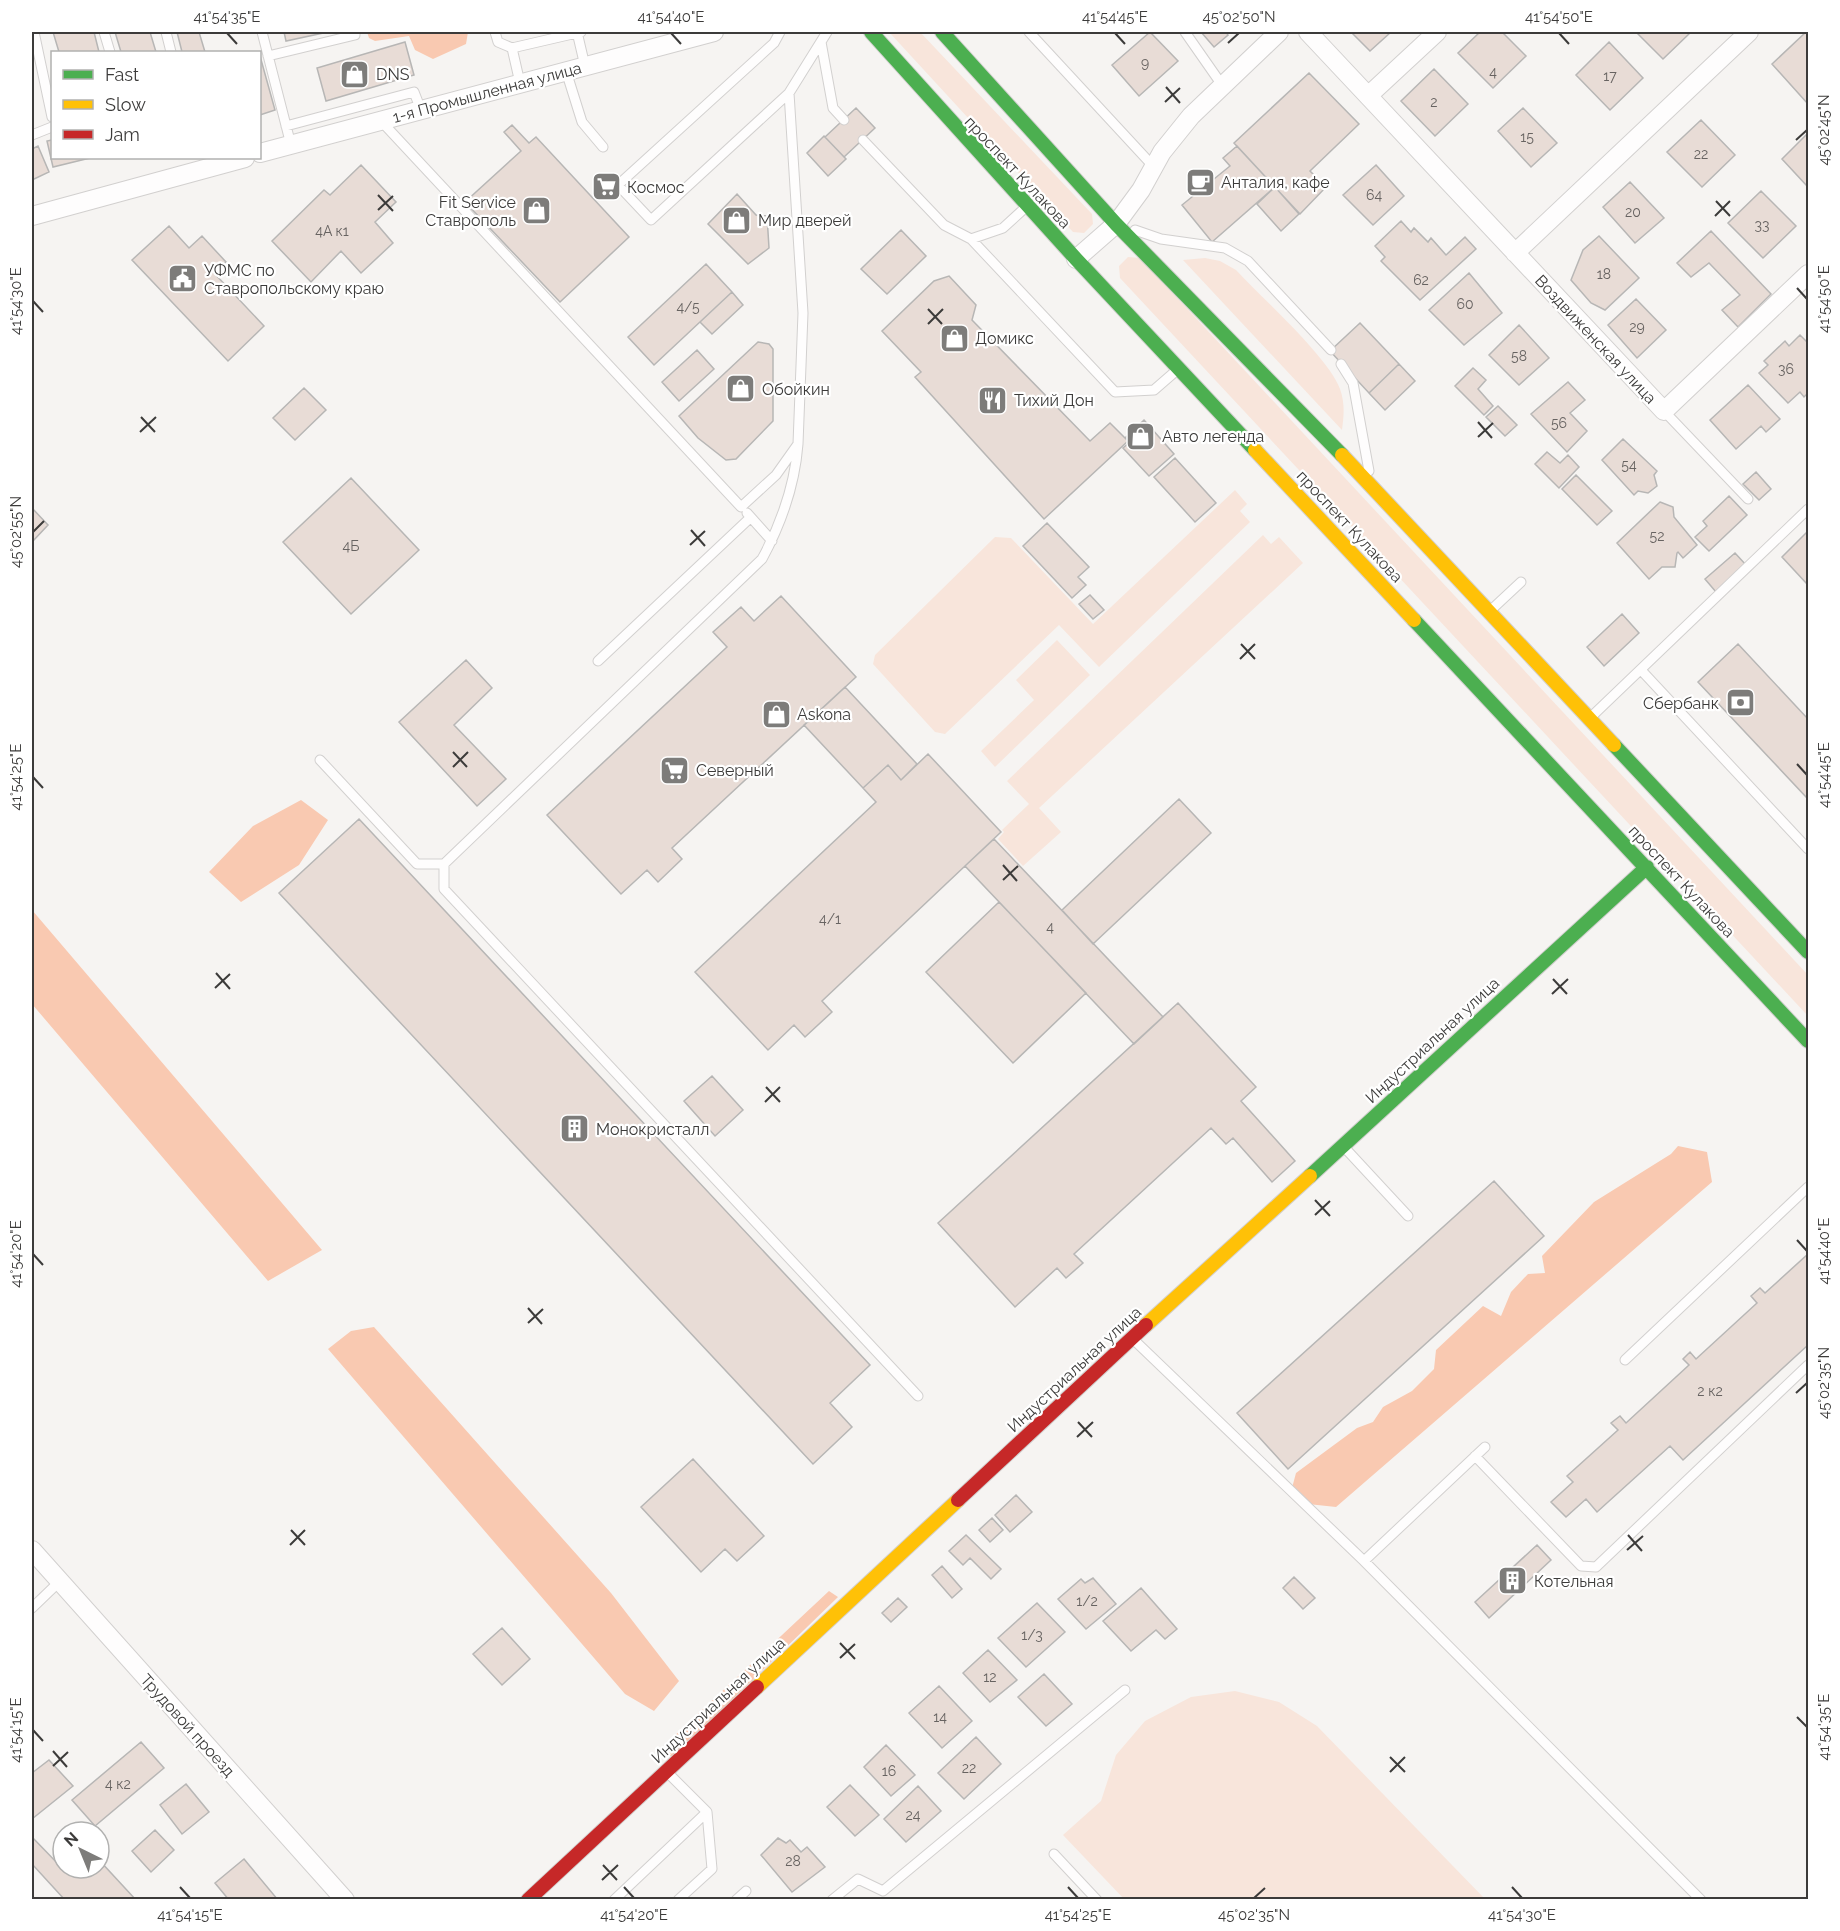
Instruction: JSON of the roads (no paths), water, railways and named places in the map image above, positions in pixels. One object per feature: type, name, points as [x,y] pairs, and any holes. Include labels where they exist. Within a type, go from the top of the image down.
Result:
[{"type":"main road","name":"проспект Кулакова","points":[[871,32],[1076,260],[1809,1041]]},
{"type":"main road","points":[[942,32],[1116,224],[1371,485],[1809,952]]},
{"type":"main road","name":"Индустриальная улица","points":[[528,1899],[1132,1338],[1647,867]]},
{"type":"street","name":"1-я Промышленная улица","points":[[261,153],[714,32]]},
{"type":"street","points":[[1076,260],[1116,224],[1141,190],[1153,166],[1191,116],[1279,32]]},
{"type":"street","name":"Воздвиженская улица","points":[[1308,32],[1664,411],[1809,274]]},
{"type":"street","points":[[1368,96],[1437,32]]},
{"type":"street","points":[[1515,253],[1749,32]]},
{"type":"street","points":[[32,216],[205,163],[237,159]]},
{"type":"street","name":"Трудовой проезд","points":[[32,1550],[345,1899]]},
{"type":"lane","points":[[34,32],[51,112]]},
{"type":"lane","points":[[104,32],[110,51]]},
{"type":"lane","points":[[166,32],[171,51]]},
{"type":"lane","points":[[262,32],[291,145]]},
{"type":"lane","points":[[268,56],[356,35],[355,32]]},
{"type":"lane","points":[[495,32],[498,42],[512,48],[578,32],[585,66]]},
{"type":"lane","points":[[780,32],[774,44],[618,185],[651,220],[789,93],[827,32]]},
{"type":"lane","points":[[1029,32],[1153,166]]},
{"type":"lane","points":[[1185,32],[1222,85]]},
{"type":"lane","points":[[821,42],[833,108],[844,120]]},
{"type":"lane","points":[[512,48],[520,83]]},
{"type":"lane","points":[[566,71],[582,122],[603,147]]},
{"type":"lane","points":[[286,126],[414,92],[421,110]]},
{"type":"lane","points":[[320,760],[417,864],[444,864],[762,559],[772,542],[794,471],[798,444],[803,313],[789,93]]},
{"type":"lane","points":[[381,121],[772,542]]},
{"type":"lane","points":[[32,135],[51,127]]},
{"type":"lane","points":[[863,140],[944,225],[970,239],[1115,392],[1154,390],[1179,368]]},
{"type":"lane","points":[[970,239],[1003,228],[1028,206]]},
{"type":"lane","points":[[1116,224],[1161,239],[1225,248],[1248,261],[1331,350]]},
{"type":"lane","points":[[1341,364],[1353,383],[1371,485]]},
{"type":"lane","points":[[1664,411],[1748,499]]},
{"type":"lane","points":[[741,507],[776,475],[798,444]]},
{"type":"lane","points":[[1589,719],[1809,509]]},
{"type":"lane","points":[[598,661],[750,518]]},
{"type":"lane","points":[[1489,612],[1521,582]]},
{"type":"lane","points":[[1641,670],[1809,849]]},
{"type":"lane","points":[[444,864],[444,889],[918,1396]]},
{"type":"lane","points":[[1342,1145],[1408,1216]]},
{"type":"lane","points":[[1625,1360],[1809,1187]]},
{"type":"lane","points":[[1132,1338],[1364,1561],[1701,1899]]},
{"type":"lane","points":[[1475,1456],[1581,1566],[1596,1567],[1809,1365]]},
{"type":"lane","points":[[1364,1561],[1485,1447]]},
{"type":"lane","points":[[32,1608],[59,1582]]},
{"type":"lane","points":[[832,1899],[858,1879],[883,1891],[1125,1690]]},
{"type":"lane","points":[[666,1771],[707,1812],[712,1869],[678,1899]]},
{"type":"lane","points":[[614,1899],[707,1812]]},
{"type":"lane","points":[[1054,1854],[1097,1899]]},
{"type":"lane","points":[[736,1899],[746,1891]]},
{"type":"place","name":"DNS","points":[[355,74]]},
{"type":"place","name":"Анталия, кафе","points":[[1200,182]]},
{"type":"place","name":"Космос","points":[[606,187]]},
{"type":"place","name":"Fit Service Ставрополь","points":[[537,211]]},
{"type":"place","name":"Мир дверей","points":[[737,220]]},
{"type":"place","name":"УФМС по Ставропольскому краю","points":[[183,279]]},
{"type":"place","name":"Домикс","points":[[954,338]]},
{"type":"place","name":"Обойкин","points":[[741,389]]},
{"type":"place","name":"Тихий Дон","points":[[993,400]]},
{"type":"place","name":"Авто легенда","points":[[1141,436]]},
{"type":"place","name":"Сбербанк","points":[[1740,703]]},
{"type":"place","name":"Askona","points":[[776,714]]},
{"type":"place","name":"Северный","points":[[675,770]]},
{"type":"place","name":"Монокристалл","points":[[575,1129]]},
{"type":"place","name":"Котельная","points":[[1513,1581]]}]
